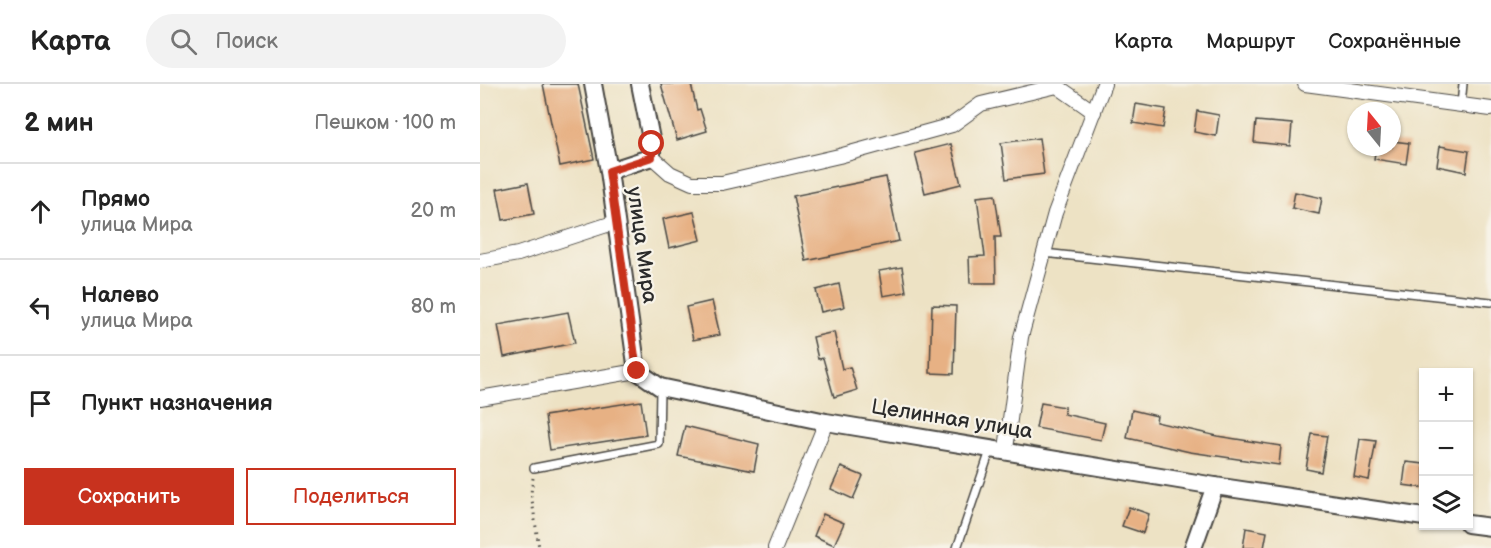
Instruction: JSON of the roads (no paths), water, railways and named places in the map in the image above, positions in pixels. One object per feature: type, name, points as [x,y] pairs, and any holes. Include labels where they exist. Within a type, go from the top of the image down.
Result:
[{"type":"street","points":[[593,84],[609,171]]},
{"type":"street","name":"улица Мира","points":[[637,371],[609,171],[652,157],[652,144],[640,84]]},
{"type":"street","points":[[998,448],[1021,337],[1055,213],[1104,84]]},
{"type":"street","points":[[1305,84],[1491,109]]},
{"type":"street","points":[[652,157],[670,173],[692,183],[722,183],[839,156],[952,124],[981,104],[1062,85],[1094,112]]},
{"type":"street","points":[[480,261],[518,254],[616,222]]},
{"type":"street","points":[[480,398],[637,371]]},
{"type":"street","name":"Целинная улица","points":[[637,371],[660,387],[826,422],[998,448],[1215,486],[1419,516]]},
{"type":"street","points":[[775,548],[826,422]]},
{"type":"street","points":[[1192,548],[1215,486]]},
{"type":"street","points":[[1473,525],[1491,527]]},
{"type":"lane","points":[[1461,105],[1463,84]]},
{"type":"lane","points":[[1044,254],[1491,302]]},
{"type":"lane","points":[[534,468],[659,444],[660,387]]},
{"type":"lane","points":[[957,548],[998,448]]}]
